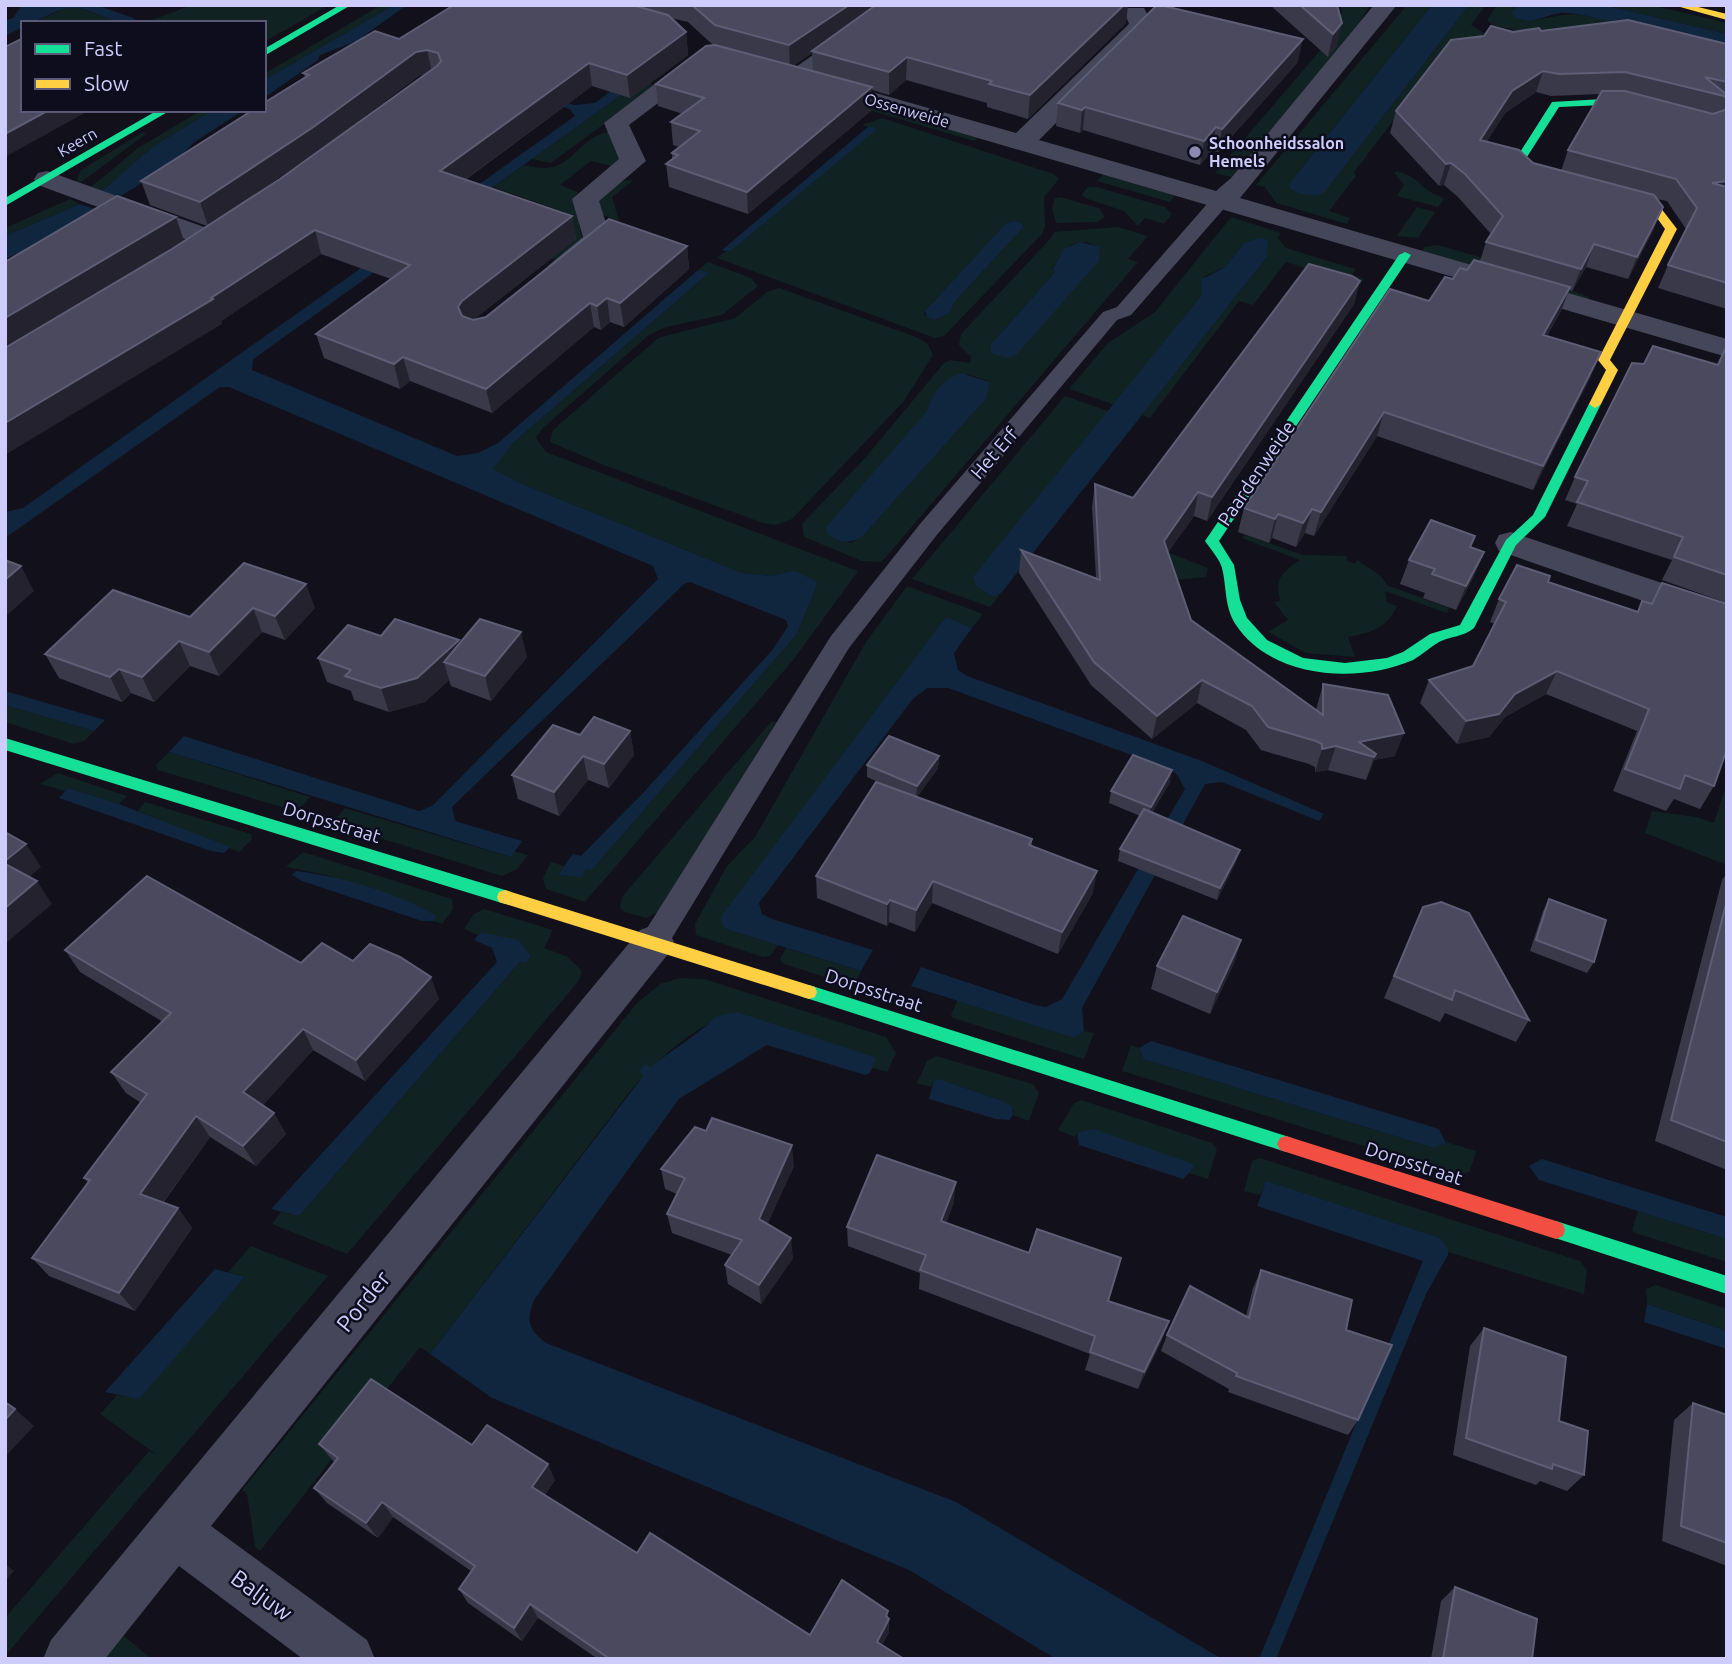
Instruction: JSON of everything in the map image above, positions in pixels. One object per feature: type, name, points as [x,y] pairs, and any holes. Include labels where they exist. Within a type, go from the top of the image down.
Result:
[{"type":"street","points":[[266,52],[347,5]]},
{"type":"street","name":"Het Erf","points":[[1221,200],[1240,184],[1386,5]]},
{"type":"street","points":[[1677,5],[1727,17]]},
{"type":"street","points":[[1021,143],[1142,25],[1138,9]]},
{"type":"street","points":[[547,278],[597,239],[585,199],[633,161],[616,123],[708,52]]},
{"type":"street","name":"Ossenweide","points":[[781,74],[1221,200]]},
{"type":"street","name":"Paardenweide","points":[[1405,255],[1212,541],[1228,564],[1227,590],[1233,610],[1263,644],[1288,659],[1314,666],[1350,669],[1378,665],[1405,657],[1442,632],[1460,633],[1469,625],[1511,543],[1538,517],[1612,370],[1604,360],[1671,229],[1656,209],[1535,177],[1526,171],[1520,160],[1556,104],[1617,103],[1667,116]]},
{"type":"street","name":"Keern","points":[[5,204],[163,112]]},
{"type":"street","points":[[47,179],[211,239]]},
{"type":"street","points":[[1221,200],[1727,348]]},
{"type":"street","points":[[1511,543],[1727,618]]},
{"type":"street","name":"Dorpsstraat","points":[[5,744],[654,942],[1727,1285]]},
{"type":"street","name":"Porder","points":[[71,1659],[654,942]]},
{"type":"street","name":"Baljuw","points":[[176,1532],[348,1659]]},
{"type":"lane","name":"Ossenweide","points":[[781,74],[856,29]]},
{"type":"lane","name":"Het Erf","points":[[654,942],[840,642],[929,530],[1111,316],[1124,311],[1221,200]]},
{"type":"green space","points":[[192,5],[329,5],[266,41],[266,21],[149,21]]},
{"type":"green space","points":[[381,5],[394,5],[266,79],[266,73]]},
{"type":"green space","points":[[1340,5],[1370,5],[1356,28],[1231,177],[1215,173],[1331,38],[1342,12]]},
{"type":"green space","points":[[1407,5],[1432,5],[1289,184],[1290,189],[1324,193],[1469,5],[1486,5],[1471,25],[1484,33],[1480,39],[1457,38],[1354,172],[1356,176],[1329,211],[1350,218],[1347,224],[1276,203],[1265,187],[1256,185]]},
{"type":"green space","points":[[1497,5],[1517,5],[1513,10],[1520,20],[1583,15],[1727,48],[1544,37],[1493,25],[1487,20]]},
{"type":"green space","points":[[1603,5],[1651,5],[1727,23],[1727,34]]},
{"type":"green space","points":[[74,7],[120,21],[37,21]]},
{"type":"green space","points":[[648,82],[655,86],[551,163],[532,159],[638,83]]},
{"type":"green space","points":[[873,107],[979,137],[974,141],[869,110]]},
{"type":"green space","points":[[199,112],[210,112],[154,146],[102,191],[91,187],[138,148]]},
{"type":"green space","points":[[882,118],[1054,174],[1059,179],[1044,197],[1045,227],[1042,234],[944,336],[935,338],[717,258],[726,251],[730,252],[876,129],[862,125]],"holes":[[[1020,222],[1024,227],[957,299],[949,313],[935,320],[924,315],[1005,224]]]},
{"type":"green space","points":[[143,132],[146,134],[80,183],[77,180],[81,170]]},
{"type":"green space","points":[[608,132],[620,160],[611,166],[591,161],[560,185],[578,192],[574,198],[582,239],[557,260],[547,257],[572,237],[564,212],[493,187],[524,165],[540,168],[563,163],[586,142]]},
{"type":"green space","points":[[1397,171],[1444,198],[1438,207],[1397,196],[1404,185],[1394,173]]},
{"type":"green space","points":[[1104,174],[1175,195],[1170,202],[1097,181]]},
{"type":"green space","points":[[634,180],[612,197],[619,221],[601,214],[598,200],[622,181]]},
{"type":"green space","points":[[1088,187],[1097,187],[1165,207],[1172,214],[1164,224],[1145,218],[1138,226],[1124,211],[1085,198],[1082,194]]},
{"type":"green space","points":[[1055,198],[1099,208],[1105,217],[1097,222],[1056,223],[1052,208]]},
{"type":"green space","points":[[70,199],[80,204],[5,236],[5,228]]},
{"type":"green space","points":[[1417,207],[1435,212],[1418,238],[1397,236]]},
{"type":"green space","points":[[1231,217],[1281,233],[1278,238],[1286,248],[1355,269],[1352,275],[1364,279],[1360,285],[1286,262],[1253,305],[1239,301],[1150,418],[1142,415],[1267,257],[1244,243],[1225,267],[1205,276],[1202,295],[1115,405],[1069,389],[1108,343],[1155,312]]},
{"type":"green space","points":[[1118,227],[1148,236],[1128,259],[1138,262],[881,562],[862,561],[804,537],[802,524],[865,458],[944,363],[950,360],[970,363],[971,357],[959,345],[961,334],[1054,232]],"holes":[[[1086,242],[1096,246],[1099,259],[991,344],[1055,272],[1053,268],[1066,249]],[[967,374],[988,381],[986,399],[861,538],[850,543],[826,527],[928,411],[937,392]]]},
{"type":"green space","points":[[1438,245],[1555,279],[1566,288],[1589,297],[1588,300],[1422,252],[1424,247]]},
{"type":"green space","points":[[708,262],[751,278],[758,286],[722,315],[666,327],[649,335],[542,429],[536,438],[546,452],[858,571],[794,659],[585,902],[546,889],[543,878],[551,862],[564,866],[558,875],[581,876],[586,869],[591,871],[797,634],[818,582],[795,572],[772,576],[742,573],[494,472],[493,466],[512,444],[708,274],[698,270]]},
{"type":"green space","points":[[779,288],[916,337],[928,344],[933,355],[904,401],[792,519],[776,525],[763,523],[604,465],[550,442],[553,430],[658,338],[735,318],[767,292]]},
{"type":"green space","points":[[1065,396],[1108,411],[976,586],[993,597],[1002,592],[990,607],[912,579]]},
{"type":"green space","points":[[1245,535],[1303,555],[1347,556],[1346,560],[1355,564],[1357,560],[1381,576],[1387,585],[1449,608],[1447,613],[1385,591],[1387,602],[1397,606],[1388,620],[1377,628],[1348,637],[1355,657],[1306,653],[1268,632],[1288,620],[1274,602],[1281,601],[1278,587],[1281,577],[1300,560],[1242,538]]},
{"type":"green space","points":[[1167,552],[1208,568],[1206,577],[1167,581]]},
{"type":"green space","points":[[907,586],[983,614],[972,628],[946,617],[726,929],[778,945],[770,956],[763,957],[696,935],[695,924],[727,866],[755,837],[866,642]]},
{"type":"green space","points":[[5,705],[94,731],[84,741],[74,744],[5,722]]},
{"type":"green space","points":[[771,722],[776,722],[662,910],[646,918],[624,912],[620,908],[622,897]]},
{"type":"green space","points":[[169,752],[310,797],[302,806],[292,810],[158,770],[156,765]]},
{"type":"green space","points":[[58,773],[127,796],[119,804],[68,788],[65,791],[40,784]]},
{"type":"green space","points":[[1727,783],[1727,865],[1645,833],[1652,811],[1696,817],[1714,823]]},
{"type":"green space","points":[[145,802],[251,834],[252,839],[239,852],[138,811]]},
{"type":"green space","points":[[345,808],[510,857],[514,851],[528,855],[517,869],[502,876],[338,825],[337,817]]},
{"type":"green space","points":[[303,852],[452,899],[453,909],[442,924],[434,921],[436,916],[326,875],[286,867]]},
{"type":"green space","points":[[484,909],[553,930],[544,948],[566,956],[582,971],[578,982],[347,1254],[272,1224],[281,1212],[299,1216],[520,962],[526,963],[531,955],[481,932],[478,935],[464,929],[474,914]]},
{"type":"green space","points":[[786,948],[861,971],[856,982],[850,985],[784,964],[780,959]]},
{"type":"green space","points":[[680,978],[704,979],[886,1037],[896,1053],[887,1072],[873,1068],[875,1060],[737,1012],[691,1034],[651,1068],[628,1094],[430,1354],[420,1347],[260,1551],[255,1546],[247,1494],[242,1490],[637,1003],[660,984]]},
{"type":"green space","points":[[958,1000],[1074,1038],[1084,1031],[1094,1033],[1084,1059],[953,1018],[951,1014]]},
{"type":"green space","points":[[1131,1045],[1139,1048],[1143,1059],[1434,1148],[1446,1142],[1476,1151],[1470,1171],[1460,1176],[1122,1071]]},
{"type":"green space","points":[[936,1056],[1033,1084],[1039,1093],[1029,1121],[1013,1115],[1014,1111],[1003,1101],[939,1079],[934,1080],[931,1087],[917,1083],[927,1061]]},
{"type":"green space","points":[[1081,1100],[1212,1143],[1217,1149],[1208,1179],[1189,1173],[1193,1169],[1077,1133],[1075,1137],[1058,1130],[1074,1103]]},
{"type":"green space","points":[[1260,1158],[1580,1261],[1587,1270],[1584,1294],[1448,1252],[1440,1238],[1266,1182],[1260,1195],[1244,1191],[1252,1161]]},
{"type":"green space","points":[[1638,1211],[1727,1239],[1727,1262],[1635,1233],[1632,1230]]},
{"type":"green space","points":[[251,1246],[328,1276],[5,1656],[5,1618],[149,1451],[157,1455],[100,1414],[117,1395],[139,1398],[245,1277],[228,1272]]},
{"type":"green space","points":[[1656,1285],[1727,1309],[1727,1331],[1647,1304],[1646,1289]]},
{"type":"green space","points":[[123,1635],[151,1659],[105,1659]]},
{"type":"water","points":[[22,5],[96,5],[136,19],[121,21],[71,8],[35,21],[21,21],[21,28],[5,36],[5,21],[13,18]]},
{"type":"water","points":[[394,5],[407,5],[362,37],[574,105],[595,103],[626,80],[638,83],[259,355],[253,360],[252,370],[457,456],[478,453],[498,443],[698,270],[709,273],[512,444],[493,469],[515,481],[742,573],[772,576],[795,571],[818,582],[797,634],[591,871],[586,869],[582,877],[558,875],[573,854],[581,856],[642,794],[774,648],[788,626],[786,620],[690,582],[684,584],[452,807],[455,821],[522,841],[511,857],[169,752],[184,736],[419,811],[432,806],[658,579],[653,566],[229,387],[220,387],[5,538],[5,512],[23,508],[575,116],[570,109],[354,42],[320,55],[318,60],[266,97],[266,79]]},
{"type":"water","points":[[1432,5],[1469,5],[1324,193],[1307,195],[1290,189],[1289,184]]},
{"type":"water","points":[[1517,5],[1603,5],[1727,34],[1727,48],[1572,13],[1523,20],[1511,14]]},
{"type":"water","points":[[210,112],[241,112],[193,143],[167,172],[155,175],[119,197],[102,191],[154,146]]},
{"type":"water","points":[[869,126],[877,129],[730,252],[722,250]]},
{"type":"water","points":[[80,204],[98,210],[38,245],[5,259],[5,236]]},
{"type":"water","points":[[1020,222],[1024,227],[957,299],[949,313],[935,320],[927,317],[925,311],[1005,224]]},
{"type":"water","points":[[1260,238],[1268,240],[1267,257],[1002,592],[993,597],[976,586],[973,577],[1202,295],[1201,280],[1225,267],[1244,243]]},
{"type":"water","points":[[1080,242],[1100,247],[1099,261],[1017,354],[1007,358],[991,353],[991,344],[1055,272],[1053,269],[1064,249]]},
{"type":"water","points":[[961,373],[989,382],[986,399],[861,538],[843,541],[827,533],[826,527],[927,411],[939,388]]},
{"type":"water","points":[[946,617],[972,628],[954,653],[958,670],[967,676],[1202,761],[1324,814],[1319,821],[1222,782],[1205,784],[1082,1008],[1084,1031],[1074,1038],[911,986],[921,967],[1035,1005],[1046,1007],[1062,999],[1185,789],[1178,776],[1170,769],[948,688],[927,688],[912,700],[759,903],[762,914],[772,919],[873,950],[861,971],[726,929],[721,923],[722,915]]},
{"type":"water","points":[[5,691],[105,720],[94,731],[5,705]]},
{"type":"water","points":[[68,788],[119,804],[230,847],[224,853],[211,851],[59,798]]},
{"type":"water","points":[[296,871],[368,887],[405,900],[436,916],[434,921],[422,921],[302,881],[292,875]]},
{"type":"water","points":[[481,932],[518,940],[531,956],[526,963],[520,962],[299,1216],[271,1209],[497,962],[492,948],[474,940]]},
{"type":"water","points":[[737,1012],[874,1057],[876,1060],[870,1073],[865,1075],[767,1045],[679,1099],[534,1300],[530,1314],[532,1329],[546,1343],[956,1502],[1222,1659],[1056,1659],[909,1570],[492,1398],[430,1354],[644,1075],[639,1071],[645,1064],[651,1067],[715,1017]]},
{"type":"water","points":[[1151,1041],[1439,1129],[1446,1143],[1434,1148],[1143,1059],[1139,1048]]},
{"type":"water","points":[[939,1079],[1003,1101],[1012,1107],[1013,1115],[1009,1120],[996,1119],[929,1099],[934,1080]]},
{"type":"water","points":[[1094,1129],[1193,1164],[1193,1169],[1183,1179],[1079,1145],[1077,1133]]},
{"type":"water","points":[[1542,1159],[1727,1217],[1727,1239],[1539,1180],[1529,1166]]},
{"type":"water","points":[[1266,1181],[1440,1238],[1448,1248],[1448,1255],[1427,1292],[1276,1659],[1259,1659],[1423,1261],[1257,1206]]},
{"type":"water","points":[[215,1269],[245,1277],[139,1399],[105,1392]]},
{"type":"water","points":[[1647,1304],[1727,1331],[1727,1349],[1644,1322]]},
{"type":"building","points":[[454,5],[632,5],[668,15],[686,32],[627,75],[589,63],[440,171],[572,216],[462,301],[458,307],[462,316],[473,320],[486,317],[609,219],[687,246],[620,303],[607,298],[597,306],[590,303],[486,389],[403,357],[394,364],[316,334],[410,265],[315,230],[211,298],[213,299],[5,423],[5,348],[172,249],[280,179],[437,66],[441,61],[438,53],[427,50],[416,52],[312,128],[200,202],[141,181],[250,112],[266,112],[266,102],[309,75],[303,73],[375,31],[399,39]]},
{"type":"building","points":[[692,5],[849,5],[789,45],[715,25]]},
{"type":"building","points":[[876,5],[1124,5],[1030,95],[989,84],[992,81],[907,57],[889,72],[812,51]]},
{"type":"building","points":[[1157,5],[1303,39],[1222,129],[1216,127],[1204,141],[1085,107],[1082,110],[1058,103]]},
{"type":"building","points":[[1300,5],[1337,5],[1342,23],[1333,34]]},
{"type":"building","points":[[1628,20],[1727,44],[1727,82],[1705,77],[1727,95],[1727,99],[1724,96],[1625,72],[1559,74],[1543,71],[1512,91],[1480,140],[1519,150],[1533,163],[1654,195],[1663,207],[1637,257],[1594,244],[1581,269],[1486,242],[1503,216],[1465,174],[1451,163],[1446,164],[1396,111],[1451,40],[1484,36],[1491,26],[1513,32],[1539,28],[1541,31]]},
{"type":"building","points":[[21,39],[21,112],[45,112],[5,134],[5,47]]},
{"type":"building","points":[[715,45],[872,87],[747,192],[666,164],[678,155],[672,153],[700,131],[671,122],[704,98],[656,84],[706,46]]},
{"type":"building","points":[[1602,91],[1625,91],[1713,114],[1727,107],[1727,181],[1712,183],[1727,187],[1727,283],[1668,265],[1697,208],[1676,179],[1568,150]]},
{"type":"building","points":[[117,196],[176,217],[5,318],[5,262]]},
{"type":"building","points":[[1474,260],[1570,287],[1543,335],[1601,352],[1543,466],[1384,412],[1321,512],[1312,509],[1303,523],[1278,514],[1275,519],[1244,508],[1390,289],[1429,301],[1445,277],[1453,279],[1460,268],[1467,270]]},
{"type":"building","points":[[1309,264],[1352,276],[1360,281],[1212,497],[1198,492],[1164,541],[1191,620],[1323,715],[1323,684],[1388,695],[1404,733],[1359,742],[1376,754],[1374,757],[1336,746],[1322,749],[1322,744],[1316,741],[1268,727],[1252,706],[1202,680],[1157,716],[1094,662],[1021,550],[1100,580],[1095,484],[1133,498]]},
{"type":"building","points":[[1727,345],[1727,575],[1674,557],[1683,537],[1577,502],[1588,481],[1575,477],[1632,363],[1644,364],[1653,346],[1718,365]]},
{"type":"building","points":[[1431,520],[1475,536],[1470,547],[1484,552],[1466,586],[1432,574],[1435,569],[1409,560]]},
{"type":"building","points":[[5,560],[21,566],[5,580]]},
{"type":"building","points":[[244,563],[306,584],[275,616],[253,608],[209,652],[179,641],[142,677],[119,669],[110,677],[45,654],[113,590],[190,617]]},
{"type":"building","points":[[1517,565],[1550,576],[1548,582],[1638,612],[1642,601],[1652,604],[1662,583],[1727,604],[1727,749],[1714,786],[1685,775],[1680,789],[1625,769],[1649,709],[1557,671],[1515,694],[1499,714],[1466,721],[1429,680],[1473,666],[1506,602],[1499,599]]},
{"type":"building","points":[[395,619],[459,640],[417,678],[381,688],[345,676],[351,670],[318,658],[348,625],[381,636]]},
{"type":"building","points":[[480,619],[521,632],[485,676],[444,662]]},
{"type":"building","points":[[594,717],[630,731],[604,764],[583,756],[554,792],[512,775],[553,725],[580,735]]},
{"type":"building","points":[[889,736],[939,756],[917,786],[867,765]]},
{"type":"building","points":[[1133,755],[1172,770],[1151,807],[1111,791]]},
{"type":"building","points":[[876,782],[1032,839],[1029,845],[1097,871],[1062,932],[933,881],[916,910],[890,900],[887,904],[816,876]]},
{"type":"building","points":[[1144,809],[1240,850],[1220,888],[1120,849]]},
{"type":"building","points":[[5,832],[26,844],[5,861]]},
{"type":"building","points":[[5,864],[37,881],[5,908]]},
{"type":"building","points":[[147,876],[301,963],[322,943],[353,961],[370,944],[400,957],[431,977],[356,1060],[303,1029],[243,1092],[274,1113],[243,1146],[196,1116],[140,1194],[178,1208],[119,1293],[32,1258],[90,1180],[84,1178],[147,1094],[111,1072],[171,1013],[65,950]]},
{"type":"building","points":[[1549,899],[1606,920],[1594,962],[1536,940]]},
{"type":"building","points":[[1727,900],[1727,1142],[1671,1120]]},
{"type":"building","points":[[1441,902],[1469,913],[1529,1020],[1455,990],[1452,1000],[1394,976],[1423,907]]},
{"type":"building","points":[[1183,916],[1241,940],[1217,992],[1157,966]]},
{"type":"building","points":[[712,1118],[792,1145],[759,1219],[791,1238],[759,1285],[725,1265],[742,1240],[667,1214],[685,1178],[661,1169],[695,1127],[706,1131]]},
{"type":"building","points":[[877,1155],[956,1182],[941,1221],[1029,1253],[1037,1229],[1121,1258],[1108,1301],[1169,1321],[1144,1372],[1090,1352],[1095,1336],[920,1270],[926,1255],[847,1227]]},
{"type":"building","points":[[1261,1270],[1352,1300],[1346,1330],[1392,1345],[1358,1420],[1236,1376],[1237,1373],[1167,1335],[1190,1286],[1249,1318]]},
{"type":"building","points":[[1484,1328],[1566,1357],[1559,1421],[1588,1431],[1584,1475],[1553,1464],[1552,1469],[1466,1438]]},
{"type":"building","points":[[371,1379],[472,1445],[487,1425],[548,1464],[532,1487],[637,1553],[650,1533],[810,1635],[842,1580],[888,1611],[886,1616],[889,1619],[877,1642],[904,1659],[610,1659],[530,1604],[514,1628],[459,1589],[475,1566],[382,1502],[366,1523],[314,1488],[338,1458],[319,1444]]},
{"type":"building","points":[[5,1402],[15,1409],[5,1420]]},
{"type":"building","points":[[1693,1403],[1727,1415],[1727,1543],[1681,1526]]},
{"type":"building","points":[[1455,1587],[1537,1619],[1532,1659],[1443,1659]]},
{"type":"traffic: fast","points":[[266,52],[347,5]]},
{"type":"traffic: fast","points":[[1556,182],[1526,171],[1520,160],[1556,104],[1603,102],[1645,110]]},
{"type":"traffic: fast","points":[[5,203],[163,112]]},
{"type":"traffic: fast","points":[[1405,255],[1212,541],[1228,565],[1237,613],[1247,629],[1262,643],[1300,662],[1322,667],[1367,667],[1408,656],[1435,638],[1465,628],[1511,543],[1538,517],[1595,404]]},
{"type":"traffic: fast","points":[[5,744],[505,897]]},
{"type":"traffic: fast","points":[[809,992],[1286,1144]]},
{"type":"traffic: fast","points":[[1556,1230],[1727,1285]]},
{"type":"traffic: slow","points":[[1677,5],[1727,17]]},
{"type":"traffic: slow","points":[[1595,404],[1612,370],[1604,360],[1671,229],[1656,209],[1611,197]]},
{"type":"traffic: slow","points":[[505,897],[809,992]]},
{"type":"traffic: jam","points":[[1286,1144],[1556,1230]]},
{"type":"place","name":"Schoonheidssalon Hemels","points":[[1195,152]]}]
